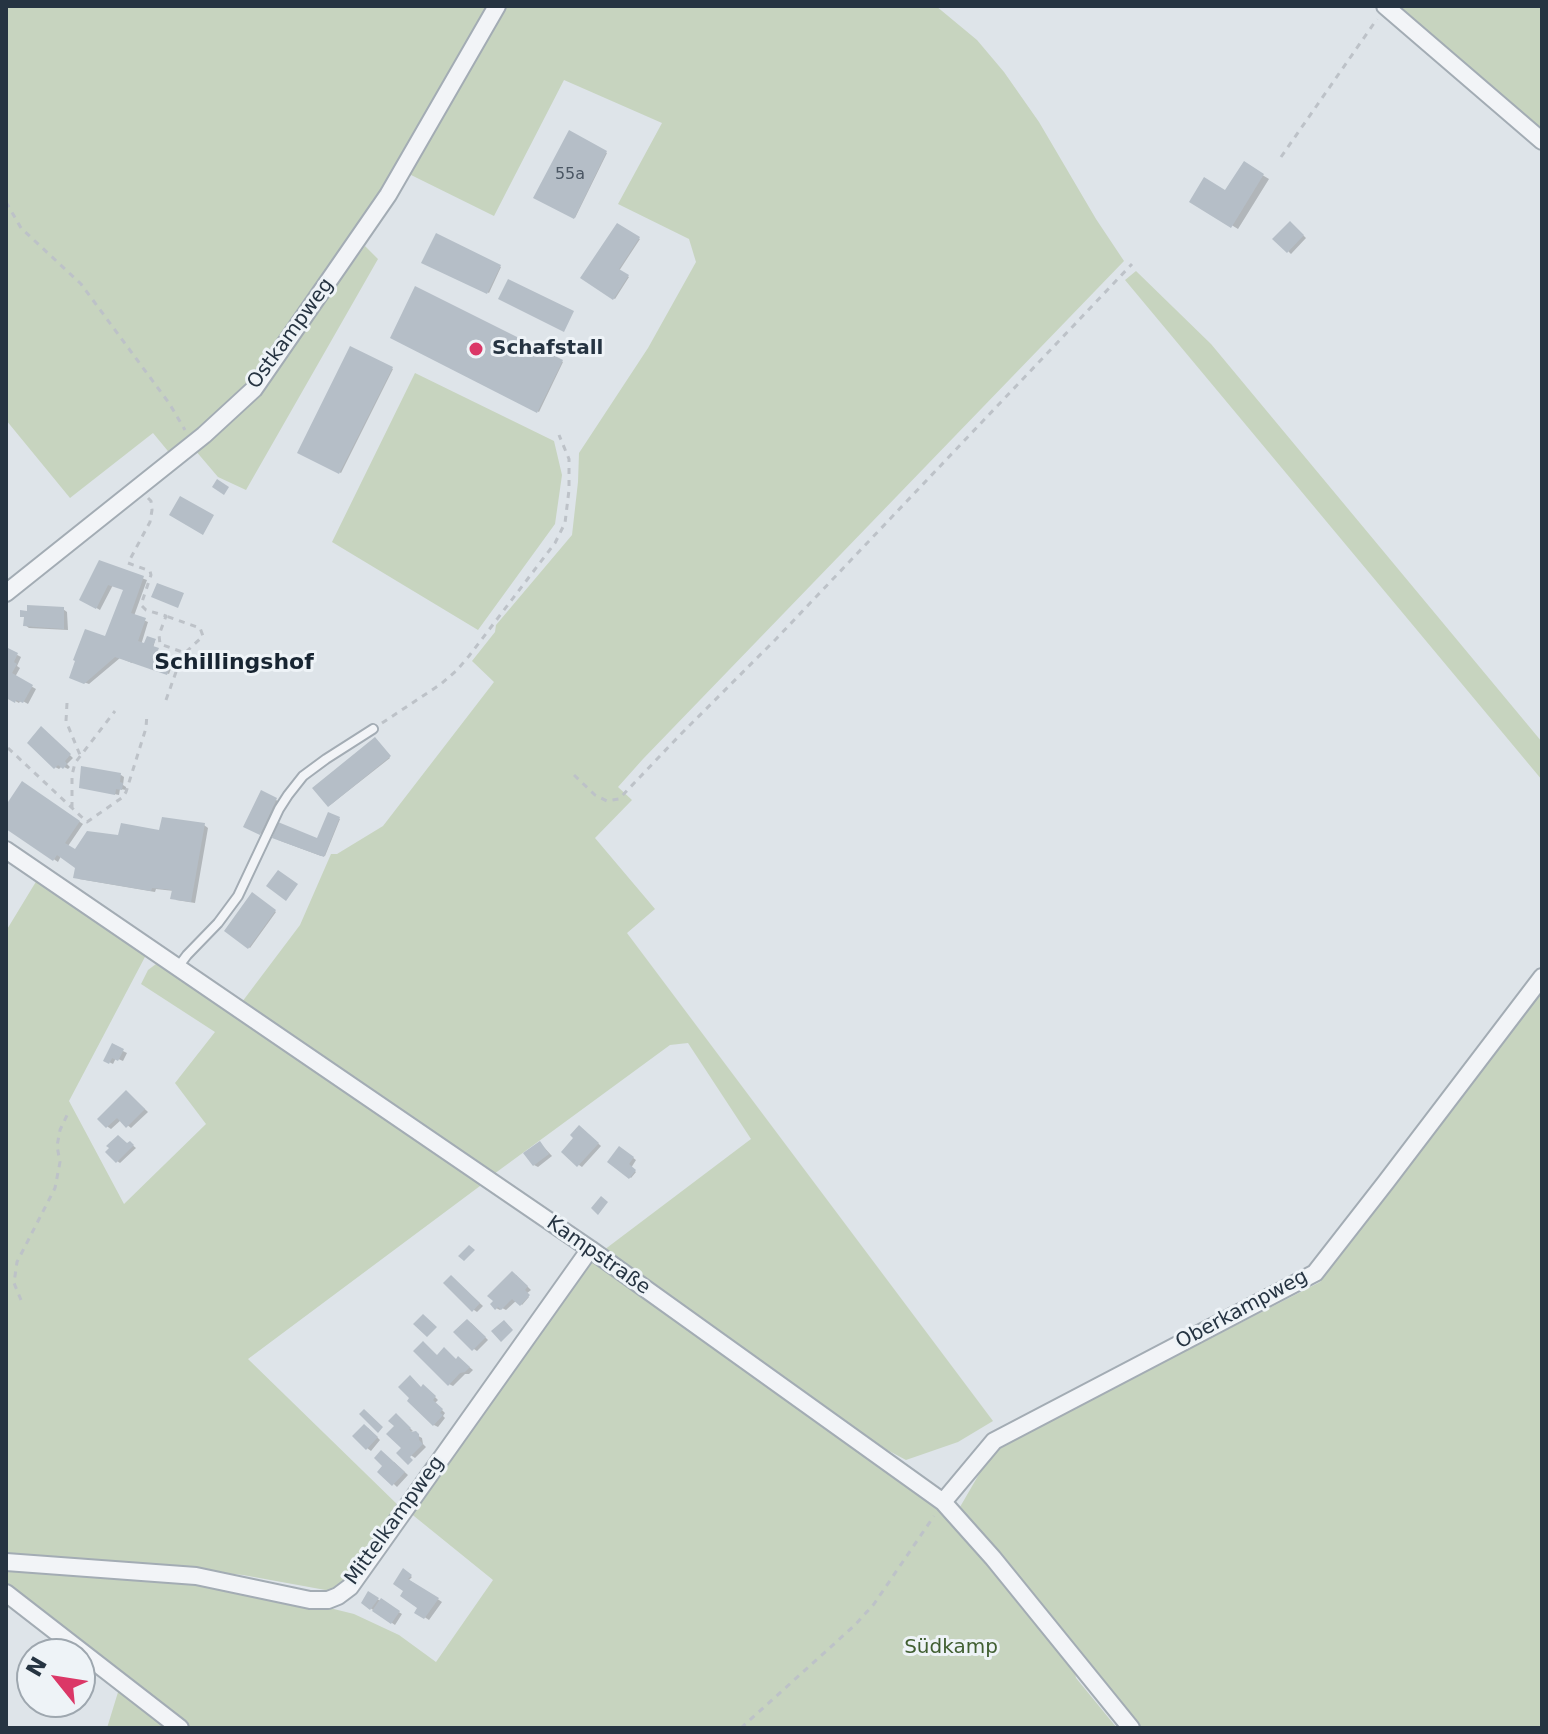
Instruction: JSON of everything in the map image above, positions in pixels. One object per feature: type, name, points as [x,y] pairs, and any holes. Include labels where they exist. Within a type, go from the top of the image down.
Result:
[{"type":"street","name":"Ostkampweg","points":[[6,593],[194,444],[254,389],[388,195],[497,6]]},
{"type":"street","points":[[1385,6],[1542,141]]},
{"type":"street","name":"Kampstraße","points":[[6,850],[590,1249],[943,1502],[993,1558],[1131,1728]]},
{"type":"street","name":"Oberkampweg","points":[[943,1502],[994,1441],[1315,1273],[1542,977]]},
{"type":"street","name":"Mittelkampweg","points":[[6,1562],[196,1576],[310,1600],[328,1600],[338,1596],[350,1587],[590,1249]]},
{"type":"street","points":[[6,1593],[180,1728]]},
{"type":"lane","points":[[178,967],[238,896],[279,809],[303,776],[373,729]]},
{"type":"path","points":[[1281,157],[1385,6]]},
{"type":"path","points":[[6,202],[21,228],[81,284],[169,403],[194,444]]},
{"type":"path","points":[[574,775],[595,795],[607,801],[619,799],[776,639],[1132,264]]},
{"type":"path","points":[[373,729],[457,670],[555,543],[565,523],[569,490],[569,459],[559,435]]},
{"type":"path","points":[[140,488],[151,501],[152,510],[150,522],[128,563],[150,571],[142,606],[200,628],[203,632],[203,636],[183,654],[166,700]]},
{"type":"path","points":[[166,616],[159,635],[160,644],[183,654]]},
{"type":"path","points":[[67,703],[66,721],[80,755]]},
{"type":"path","points":[[72,808],[75,763],[115,711]]},
{"type":"path","points":[[8,748],[87,822],[123,797],[146,728],[147,713]]},
{"type":"path","points":[[21,1300],[14,1283],[17,1262],[55,1188],[60,1162],[57,1146],[69,1111]]},
{"type":"path","points":[[741,1728],[855,1625],[874,1604],[943,1502]]},
{"type":"green space","points":[[6,6],[491,6],[381,193],[251,385],[172,456],[153,433],[70,498],[6,420]]},
{"type":"green space","points":[[506,6],[936,6],[977,40],[1004,72],[1039,122],[1124,261],[643,759],[618,787],[632,800],[595,838],[655,909],[627,933],[993,1421],[958,1442],[906,1460],[861,1436],[604,1250],[751,1139],[688,1043],[670,1045],[494,1174],[242,1002],[300,925],[331,854],[337,854],[383,826],[494,682],[472,661],[495,632],[496,625],[572,535],[579,453],[648,348],[696,262],[689,239],[618,204],[662,123],[564,80],[494,216],[409,174]]},
{"type":"green space","points":[[1394,6],[1542,6],[1542,135]]},
{"type":"green space","points":[[365,246],[378,259],[246,490],[218,477],[195,450],[259,393]]},
{"type":"green space","points":[[1136,271],[1211,344],[1542,742],[1542,780],[1125,280]]},
{"type":"green space","points":[[415,373],[554,441],[562,475],[555,524],[478,630],[332,542]]},
{"type":"green space","points":[[37,880],[146,955],[69,1101],[124,1204],[206,1124],[175,1083],[215,1032],[141,984],[148,970],[156,964],[484,1183],[248,1359],[401,1508],[342,1593],[243,1575],[6,1556],[6,931]]},
{"type":"green space","points":[[1542,989],[1542,1728],[1140,1728],[960,1507],[993,1450],[1320,1282]]},
{"type":"green space","name":"Südkamp","points":[[587,1254],[953,1519],[1021,1608],[1074,1668],[1076,1678],[1117,1728],[185,1728],[96,1659],[96,1638],[69,1638],[6,1589],[6,1566],[153,1577],[265,1592],[354,1614],[399,1635],[436,1662],[493,1580],[409,1512]]},
{"type":"green space","points":[[119,1689],[168,1728],[107,1728]]},
{"type":"building","points":[[569,130],[607,151],[574,219],[533,198]]},
{"type":"building","points":[[1244,161],[1264,174],[1231,228],[1189,202],[1204,177],[1225,190]]},
{"type":"building","points":[[1290,221],[1304,235],[1287,253],[1272,239]]},
{"type":"building","points":[[617,223],[640,237],[619,269],[629,275],[613,300],[580,278]]},
{"type":"building","points":[[436,233],[501,265],[487,294],[421,263]]},
{"type":"building","points":[[508,279],[574,311],[564,332],[498,299]]},
{"type":"building","name":"Schafstall","points":[[415,286],[563,360],[537,413],[390,338]]},
{"type":"building","points":[[350,346],[393,367],[339,474],[297,453]]},
{"type":"building","points":[[217,479],[229,487],[224,495],[212,487]]},
{"type":"building","points":[[180,496],[214,515],[203,535],[169,515]]},
{"type":"building","points":[[99,560],[144,576],[131,613],[146,618],[138,641],[144,643],[147,636],[156,639],[153,646],[159,648],[156,655],[173,659],[167,675],[115,657],[84,684],[69,678],[85,629],[105,636],[123,590],[108,585],[96,609],[79,600]]},
{"type":"building","points":[[157,583],[184,593],[178,608],[151,597]]},
{"type":"building","points":[[27,605],[64,607],[64,629],[23,626],[24,617],[20,617],[20,610],[27,611]]},
{"type":"building","points":[[6,647],[18,653],[12,673],[33,685],[23,703],[6,698]]},
{"type":"building","points":[[41,726],[71,754],[63,769],[58,765],[54,769],[27,743]]},
{"type":"building","points":[[375,737],[391,756],[328,807],[312,788]]},
{"type":"building","points":[[81,766],[121,773],[122,790],[116,789],[115,795],[79,788]]},
{"type":"building","points":[[22,781],[80,821],[65,843],[75,849],[87,831],[118,835],[121,823],[159,830],[162,817],[205,823],[191,902],[170,899],[172,890],[152,888],[151,891],[73,878],[75,868],[57,855],[53,861],[6,829],[6,805]]},
{"type":"building","points":[[261,790],[277,798],[260,835],[243,827]]},
{"type":"building","points":[[328,812],[340,817],[324,857],[272,838],[278,822],[317,838]]},
{"type":"building","points":[[278,870],[298,884],[286,901],[266,886]]},
{"type":"building","points":[[252,892],[276,910],[248,949],[224,931]]},
{"type":"building","points":[[112,1043],[124,1049],[118,1061],[112,1058],[109,1064],[103,1061]]},
{"type":"building","points":[[126,1090],[145,1109],[126,1128],[117,1118],[106,1128],[97,1119]]},
{"type":"building","points":[[579,1125],[599,1143],[577,1167],[561,1152]]},
{"type":"building","points":[[118,1135],[134,1145],[116,1163],[105,1152],[109,1148],[106,1146]]},
{"type":"building","points":[[540,1141],[549,1154],[533,1166],[523,1153]]},
{"type":"building","points":[[619,1146],[634,1157],[629,1164],[636,1170],[629,1179],[607,1162]]},
{"type":"building","points":[[601,1196],[608,1202],[598,1215],[591,1208]]},
{"type":"building","points":[[469,1245],[475,1250],[464,1261],[458,1256]]},
{"type":"building","points":[[512,1271],[528,1286],[525,1290],[530,1295],[520,1306],[512,1299],[501,1310],[498,1307],[495,1310],[490,1304],[493,1301],[487,1296]]},
{"type":"building","points":[[451,1275],[480,1303],[472,1312],[443,1283]]},
{"type":"building","points":[[423,1314],[437,1327],[427,1337],[413,1324]]},
{"type":"building","points":[[467,1319],[486,1337],[472,1351],[453,1332]]},
{"type":"building","points":[[504,1320],[513,1330],[501,1342],[491,1331]]},
{"type":"building","points":[[423,1341],[437,1355],[444,1347],[470,1367],[448,1386],[413,1351]]},
{"type":"building","points":[[410,1375],[421,1387],[423,1384],[436,1396],[433,1400],[443,1409],[440,1413],[443,1415],[433,1426],[407,1401],[409,1398],[398,1387]]},
{"type":"building","points":[[364,1409],[383,1427],[378,1433],[359,1414]]},
{"type":"building","points":[[396,1413],[411,1428],[411,1432],[419,1434],[423,1444],[410,1457],[413,1460],[408,1465],[396,1453],[401,1448],[386,1434],[394,1426],[388,1421]]},
{"type":"building","points":[[364,1424],[378,1437],[366,1450],[352,1436]]},
{"type":"building","points":[[381,1450],[405,1472],[392,1486],[377,1472],[382,1466],[374,1458]]},
{"type":"building","points":[[403,1568],[412,1575],[408,1579],[439,1598],[424,1619],[414,1613],[417,1608],[400,1596],[403,1591],[393,1584]]},
{"type":"building","points":[[368,1591],[379,1598],[370,1610],[361,1603]]},
{"type":"building","points":[[381,1598],[400,1611],[391,1624],[372,1611]]},
{"type":"place","name":"Schafstall","points":[[476,349]]},
{"type":"district","name":"Schillingshof","points":[[234,663]]}]
